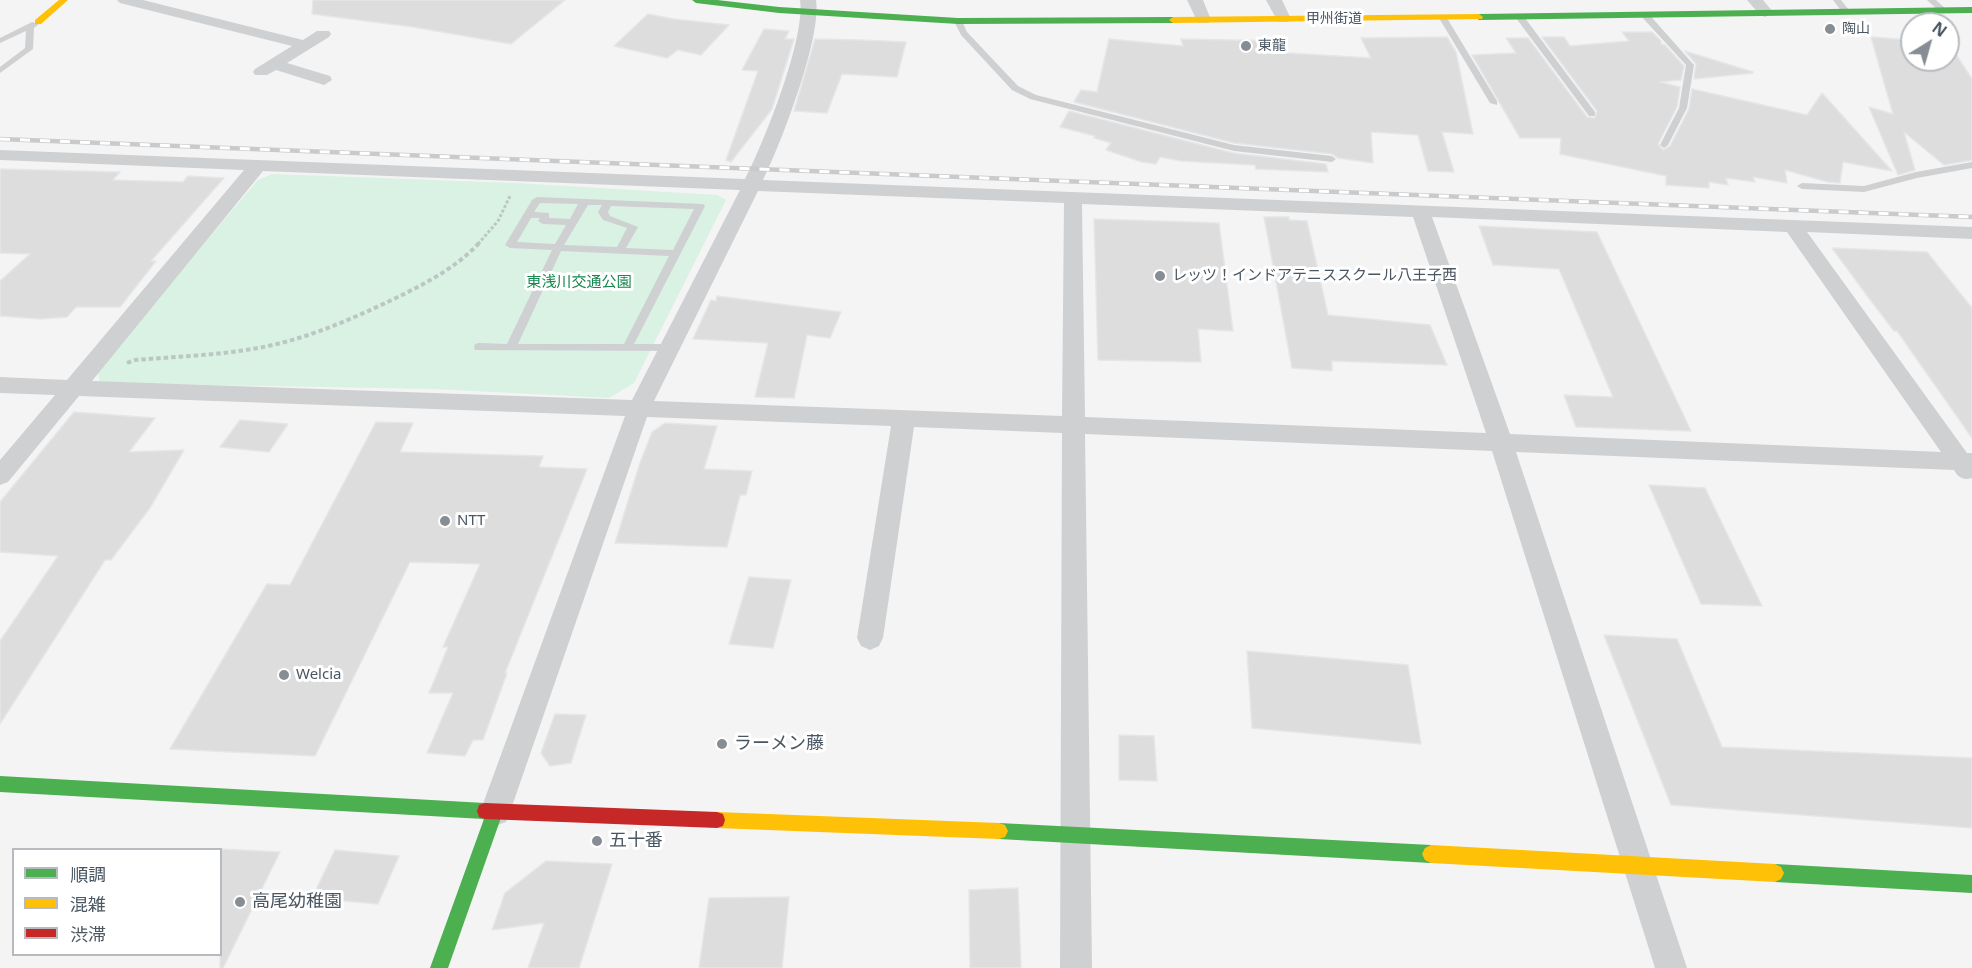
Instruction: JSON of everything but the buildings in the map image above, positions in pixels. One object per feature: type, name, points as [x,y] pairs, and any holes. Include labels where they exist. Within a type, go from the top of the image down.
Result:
[{"type":"main road","points":[[34,25],[64,0]]},
{"type":"main road","name":"甲州街道","points":[[696,0],[809,6],[958,21],[1443,18],[1765,12],[1841,5],[1972,10]]},
{"type":"main road","points":[[0,784],[495,812],[1076,834],[1972,884]]},
{"type":"main road","points":[[439,968],[495,812]]},
{"type":"street","points":[[125,0],[305,45]]},
{"type":"street","points":[[1195,0],[1203,20]]},
{"type":"street","points":[[1274,0],[1283,19]]},
{"type":"street","points":[[1755,0],[1765,12]]},
{"type":"street","points":[[495,812],[639,409],[764,162],[792,80],[809,6]]},
{"type":"street","points":[[323,34],[267,68],[324,80]]},
{"type":"street","points":[[0,155],[1972,233]]},
{"type":"street","points":[[0,476],[258,165]]},
{"type":"street","points":[[1073,199],[1076,968]]},
{"type":"street","points":[[1421,212],[1501,443],[1671,968]]},
{"type":"street","points":[[1793,226],[1968,467]]},
{"type":"street","points":[[0,385],[1074,425],[1501,443],[1968,467]]},
{"type":"street","points":[[870,638],[904,419]]},
{"type":"lane","points":[[1931,0],[1943,10]]},
{"type":"lane","points":[[1644,14],[1690,65],[1683,108],[1664,145]]},
{"type":"lane","points":[[1519,16],[1592,114]]},
{"type":"lane","points":[[1443,18],[1493,101]]},
{"type":"lane","points":[[958,21],[964,33],[1015,88],[1034,97],[1234,148],[1332,159]]},
{"type":"lane","points":[[0,40],[34,25]]},
{"type":"lane","points":[[0,71],[29,49],[34,25]]},
{"type":"lane","points":[[1802,186],[1864,189],[1916,175],[1972,165]]},
{"type":"lane","points":[[627,348],[676,253],[700,206],[537,200],[510,245],[676,253]]},
{"type":"lane","points":[[511,347],[558,247],[585,201]]},
{"type":"lane","points":[[608,202],[603,212],[606,218],[633,226],[620,250]]},
{"type":"lane","points":[[528,215],[546,215],[543,221],[573,222]]},
{"type":"lane","points":[[479,347],[669,348]]},
{"type":"path","points":[[126,364],[135,360],[211,354],[281,343],[364,314],[437,277],[471,252],[498,222],[512,193]]},
{"type":"green space","name":"東浅川交通公園","points":[[272,174],[516,183],[717,195],[726,200],[634,383],[609,398],[434,389],[100,383],[97,369],[258,180]]},
{"type":"railway","points":[[0,139],[1972,217]]},
{"type":"traffic: fast","points":[[696,0],[779,10],[958,21],[1173,20]]},
{"type":"traffic: fast","points":[[1479,17],[1972,10]]},
{"type":"traffic: fast","points":[[0,784],[485,811]]},
{"type":"traffic: fast","points":[[439,968],[495,812]]},
{"type":"traffic: fast","points":[[999,831],[1431,854]]},
{"type":"traffic: fast","points":[[1775,873],[1972,884]]},
{"type":"traffic: slow","points":[[38,22],[64,0]]},
{"type":"traffic: slow","points":[[1173,20],[1479,17]]},
{"type":"traffic: slow","points":[[717,820],[999,831]]},
{"type":"traffic: slow","points":[[1431,854],[1775,873]]},
{"type":"traffic: jam","points":[[485,811],[717,820]]},
{"type":"place","name":"陶山","points":[[1830,29]]},
{"type":"place","name":"東龍","points":[[1246,46]]},
{"type":"place","name":"レッツ！インドアテニススクール八王子西","points":[[1160,276]]},
{"type":"place","name":"NTT","points":[[445,521]]},
{"type":"place","name":"Welcia","points":[[284,675]]},
{"type":"place","name":"ラーメン藤","points":[[722,744]]},
{"type":"place","name":"五十番","points":[[597,841]]},
{"type":"place","name":"高尾幼稚園","points":[[240,902]]}]
